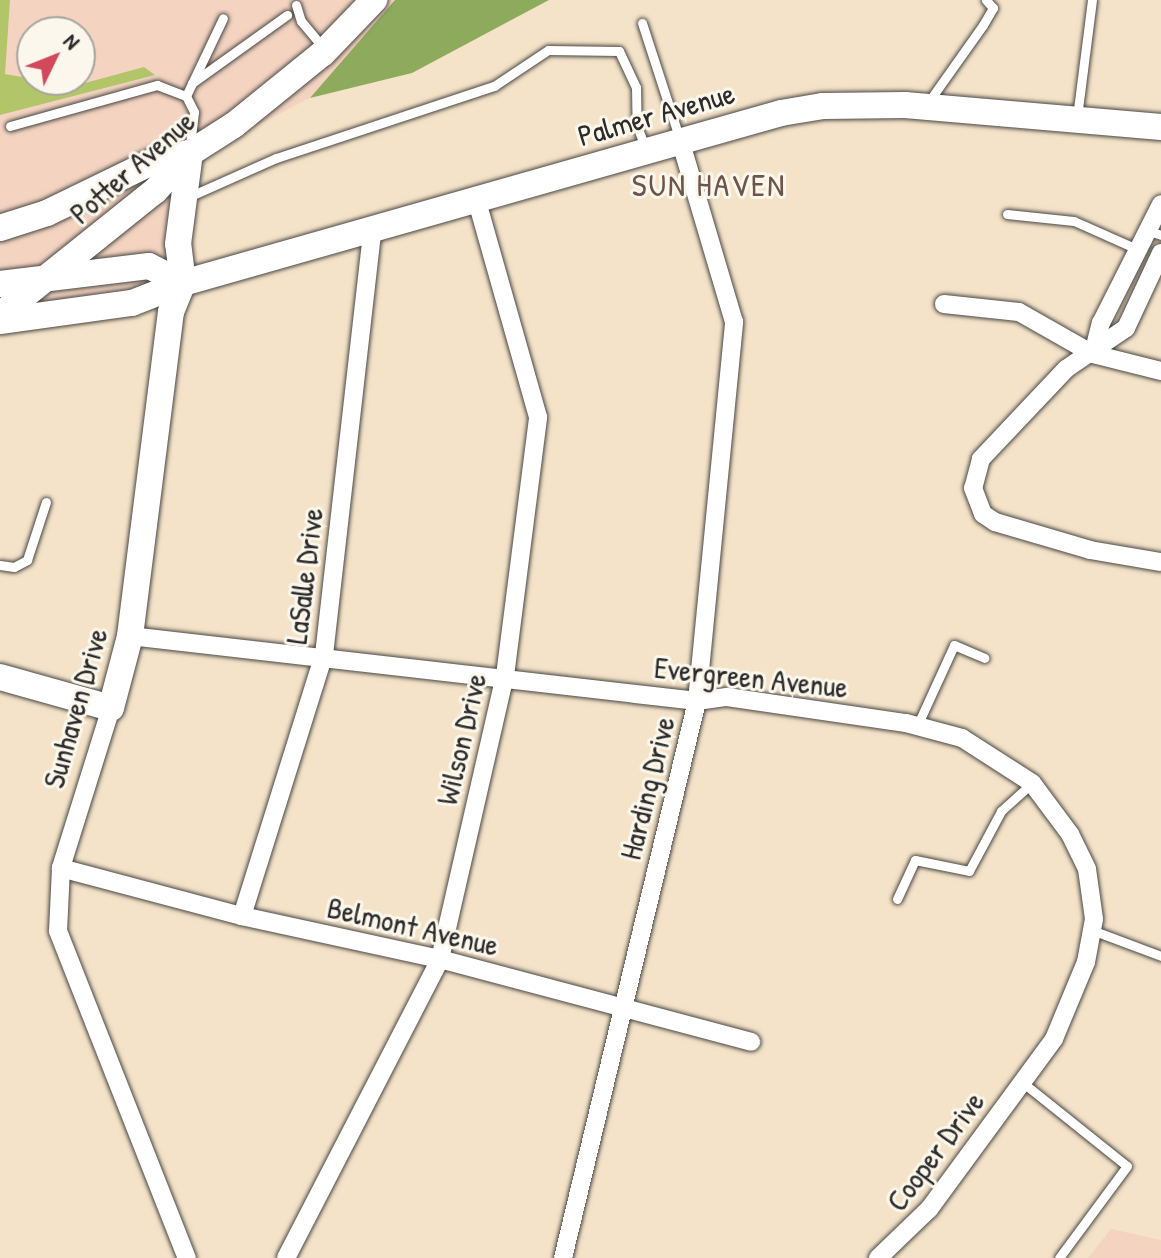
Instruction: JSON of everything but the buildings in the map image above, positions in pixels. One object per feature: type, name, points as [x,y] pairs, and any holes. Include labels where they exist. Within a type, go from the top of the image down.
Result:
[{"type":"street","name":"Potter Avenue","points":[[0,315],[155,191],[190,153],[234,125],[326,50],[374,0]]},
{"type":"street","name":"Palmer Avenue","points":[[0,321],[132,303],[183,283],[372,233],[680,140],[823,106],[925,107],[1161,127]]},
{"type":"street","name":"Harding Drive","points":[[563,1258],[697,701],[734,322],[680,140]]},
{"type":"street","name":"Sunhaven Drive","points":[[187,1258],[66,963],[55,913],[61,868],[130,636],[171,312],[183,283],[178,244],[190,153]]},
{"type":"street","points":[[0,228],[47,213],[154,161],[190,153]]},
{"type":"street","name":"Wilson Drive","points":[[286,1258],[440,959],[505,676],[538,417],[477,201]]},
{"type":"street","points":[[1093,354],[1101,323],[1139,250],[1155,233],[1161,204]]},
{"type":"street","name":"LaSalle Drive","points":[[242,916],[324,655],[372,233]]},
{"type":"street","points":[[1161,253],[1126,328],[1093,354],[1066,369],[981,459],[974,473],[975,500],[995,522],[1090,550],[1161,562]]},
{"type":"street","points":[[0,284],[149,266],[183,283]]},
{"type":"street","points":[[944,304],[1019,312],[1093,354],[1161,371]]},
{"type":"street","name":"Evergreen Avenue","points":[[130,636],[324,655],[697,701],[727,697],[917,726],[962,738],[1032,783],[1070,834],[1087,869],[1092,930],[1069,1009],[1026,1077]]},
{"type":"street","points":[[0,677],[111,708]]},
{"type":"street","name":"Belmont Avenue","points":[[61,868],[242,916],[440,959],[622,1005],[751,1042]]},
{"type":"street","name":"Cooper Drive","points":[[878,1258],[929,1209],[1026,1077]]},
{"type":"lane","points":[[925,107],[993,8],[986,0]]},
{"type":"lane","points":[[1076,120],[1092,0]]},
{"type":"lane","points":[[296,5],[301,21],[326,50]]},
{"type":"lane","points":[[192,83],[287,15]]},
{"type":"lane","points":[[186,96],[223,18]]},
{"type":"lane","points":[[642,23],[680,140]]},
{"type":"lane","points":[[182,199],[276,158],[494,86],[548,50],[619,51],[636,87],[637,126],[646,150]]},
{"type":"lane","points":[[10,126],[157,85],[186,96],[194,112],[190,153]]},
{"type":"lane","points":[[1007,214],[1074,221],[1139,250]]},
{"type":"lane","points":[[0,565],[14,567],[27,560],[46,502]]},
{"type":"lane","points":[[917,726],[954,645],[984,658]]},
{"type":"lane","points":[[897,899],[915,860],[969,871],[1001,811],[1032,783]]},
{"type":"lane","points":[[1092,930],[1161,956]]},
{"type":"lane","points":[[1026,1077],[1127,1166],[1059,1258]]},
{"type":"shaded area","points":[[0,0],[497,0],[185,163],[178,289],[0,324]]},
{"type":"shaded area","points":[[1111,1229],[1161,1240],[1161,1258],[1088,1258]]},
{"type":"green space","points":[[0,0],[10,0],[5,74],[16,76],[16,96],[74,96],[0,115]]},
{"type":"green space","points":[[395,0],[549,0],[412,73],[310,98]]},
{"type":"green space","points":[[144,67],[155,75],[96,90],[96,80]]},
{"type":"district","name":"SUN HAVEN","points":[[709,185]]}]
